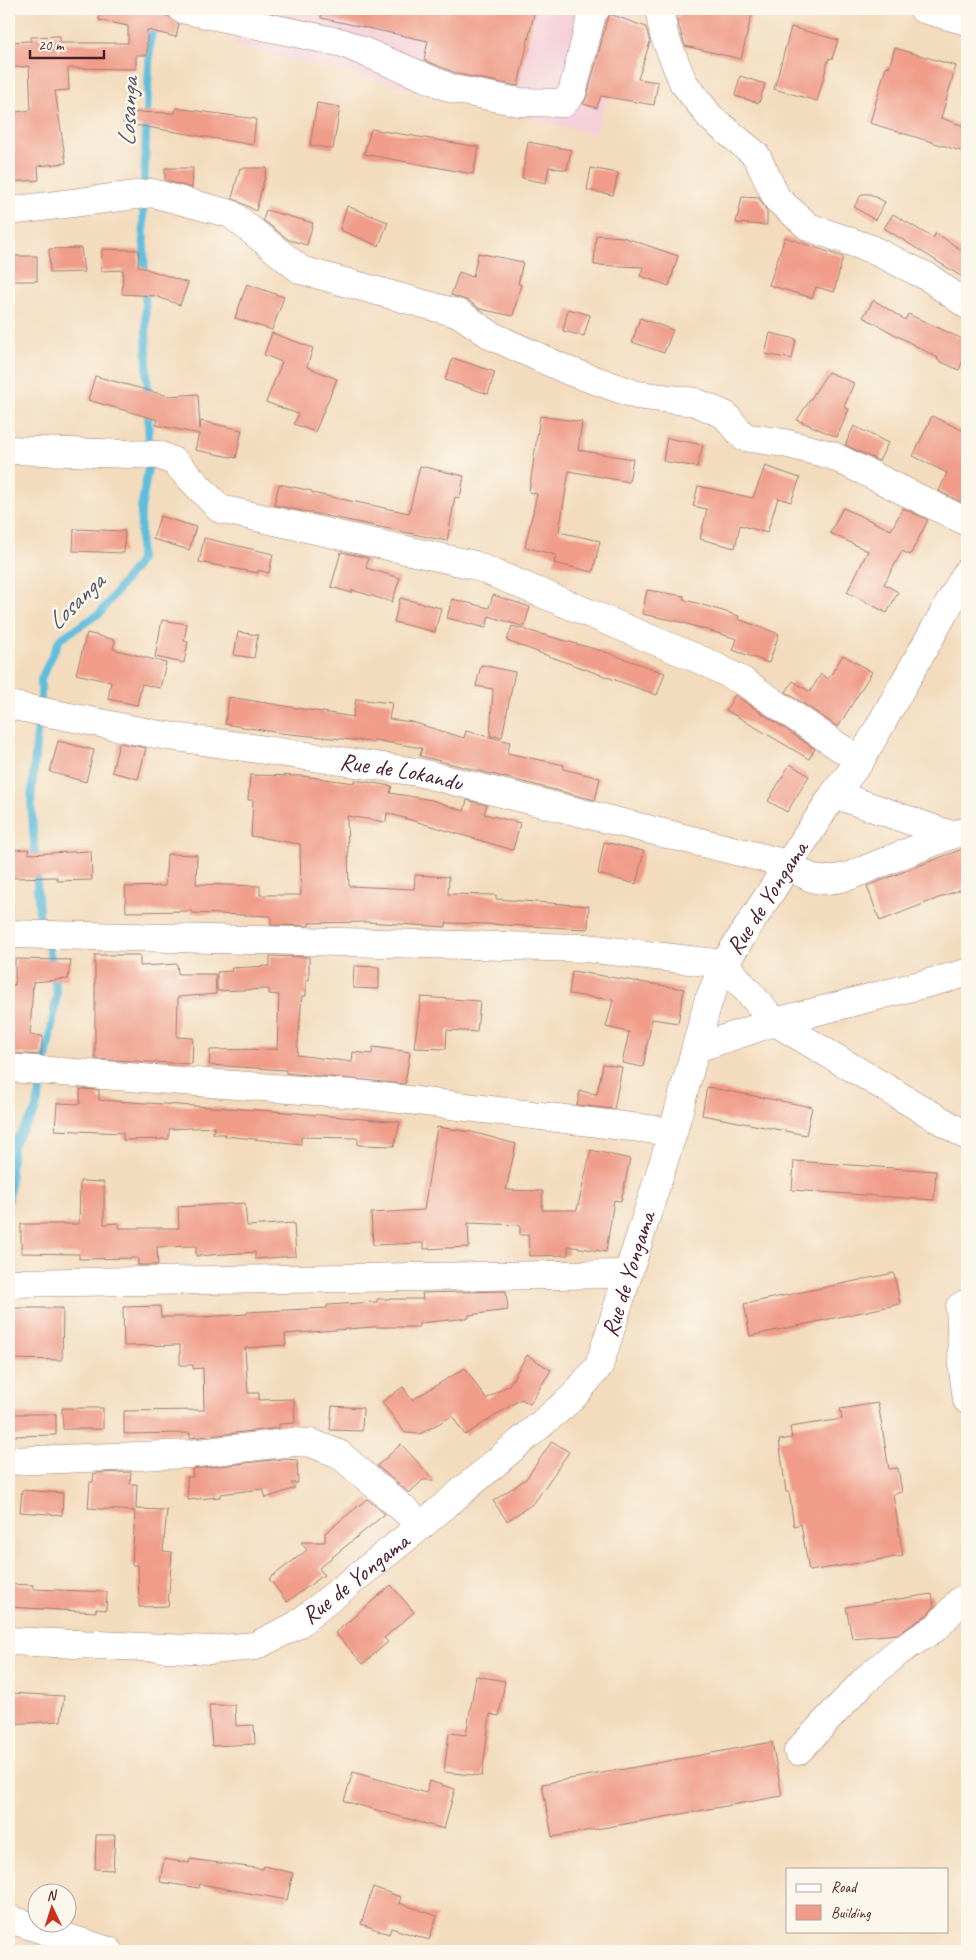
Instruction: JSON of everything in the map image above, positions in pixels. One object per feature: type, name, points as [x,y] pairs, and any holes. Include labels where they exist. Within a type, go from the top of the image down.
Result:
[{"type":"street","points":[[182,9],[342,43],[453,88],[519,102],[564,103],[572,93],[593,10],[596,9]]},
{"type":"street","points":[[659,9],[664,35],[683,82],[711,118],[756,155],[777,199],[809,227],[871,249],[928,277],[967,305]]},
{"type":"street","points":[[923,9],[967,21]]},
{"type":"street","points":[[9,211],[152,193],[231,214],[301,270],[460,314],[492,336],[561,367],[636,395],[695,402],[725,415],[744,437],[784,443],[830,455],[967,522]]},
{"type":"street","points":[[9,450],[159,455],[174,462],[220,509],[474,565],[708,664],[744,682],[860,761]]},
{"type":"street","name":"Rue de Yongama","points":[[9,1641],[211,1650],[255,1646],[297,1625],[422,1525],[572,1398],[599,1366],[673,1132],[708,1002],[724,964],[834,794],[860,761],[967,572]]},
{"type":"street","name":"Rue de Lokandu","points":[[9,705],[155,734],[417,772],[788,864],[814,880],[832,880],[849,876],[959,833]]},
{"type":"street","points":[[834,794],[959,833]]},
{"type":"street","points":[[9,934],[586,948],[724,964],[775,1022],[967,1136]]},
{"type":"street","points":[[697,1048],[775,1022],[967,973]]},
{"type":"street","points":[[9,1068],[367,1095],[673,1132]]},
{"type":"street","points":[[9,1283],[627,1274]]},
{"type":"street","points":[[967,1303],[960,1308],[962,1370],[967,1400]]},
{"type":"street","points":[[9,1461],[190,1454],[293,1442],[311,1443],[339,1454],[422,1525]]},
{"type":"street","points":[[798,1751],[864,1681],[898,1652],[936,1627],[960,1600],[967,1597]]},
{"type":"street","points":[[9,1919],[109,1951]]},
{"type":"shaded area","points":[[241,9],[635,9],[595,134],[234,46]]},
{"type":"building","points":[[322,9],[535,9],[518,86],[458,74],[424,60],[428,41],[321,18]]},
{"type":"building","points":[[680,9],[753,9],[741,59],[685,46],[677,20]]},
{"type":"building","points":[[100,11],[148,11],[168,16],[179,24],[176,37],[147,30],[147,55],[136,55],[136,69],[68,68],[69,90],[55,91],[66,163],[38,166],[39,180],[9,182],[9,113],[31,110],[29,66],[9,68],[9,42],[31,41],[31,37],[60,36],[60,43],[128,43],[128,26],[99,20]]},
{"type":"building","points":[[610,14],[646,27],[650,42],[638,79],[658,82],[654,105],[601,96],[597,108],[583,104],[587,97]]},
{"type":"building","points":[[791,27],[838,40],[832,59],[829,58],[817,101],[774,89]]},
{"type":"building","points":[[895,48],[956,66],[941,118],[967,127],[967,153],[870,123],[886,66],[889,67]]},
{"type":"building","points":[[740,76],[765,84],[759,103],[735,96]]},
{"type":"building","points":[[317,103],[340,107],[333,149],[310,145]]},
{"type":"building","points":[[176,108],[256,119],[253,145],[123,123],[124,112],[175,113]]},
{"type":"building","points":[[371,129],[479,147],[473,174],[364,154]]},
{"type":"building","points":[[528,142],[571,150],[567,170],[549,167],[546,183],[522,178]]},
{"type":"building","points":[[165,168],[193,168],[192,188],[165,180]]},
{"type":"building","points":[[240,168],[267,168],[256,211],[232,198]]},
{"type":"building","points":[[591,168],[618,173],[613,195],[587,190]]},
{"type":"building","points":[[862,194],[870,194],[885,202],[875,220],[854,207]]},
{"type":"building","points":[[742,197],[759,198],[767,211],[767,225],[736,223]]},
{"type":"building","points":[[347,206],[388,222],[379,246],[340,230]]},
{"type":"building","points":[[266,210],[313,223],[307,245],[289,240],[263,220]]},
{"type":"building","points":[[893,214],[933,238],[936,233],[967,254],[967,280],[884,228]]},
{"type":"building","points":[[596,235],[623,237],[678,256],[669,286],[640,276],[643,267],[594,265]]},
{"type":"building","points":[[785,237],[843,257],[834,292],[816,287],[812,298],[769,285]]},
{"type":"building","points":[[81,248],[84,272],[50,273],[49,249]]},
{"type":"building","points":[[102,249],[139,250],[138,266],[188,283],[180,305],[155,296],[122,294],[123,270],[101,271]]},
{"type":"building","points":[[478,253],[523,262],[518,284],[521,284],[513,316],[480,309],[469,301],[451,295],[459,272],[473,277]]},
{"type":"building","points":[[9,256],[37,256],[37,281],[9,281]]},
{"type":"building","points":[[247,284],[284,297],[272,330],[235,318]]},
{"type":"building","points":[[874,300],[905,320],[908,314],[967,341],[967,351],[959,370],[937,360],[938,358],[863,317]]},
{"type":"building","points":[[568,309],[590,315],[584,336],[563,331]]},
{"type":"building","points":[[640,318],[673,330],[664,353],[632,342]]},
{"type":"building","points":[[272,333],[313,348],[307,367],[337,379],[315,432],[294,424],[298,414],[266,402],[282,362],[264,355]]},
{"type":"building","points":[[770,333],[796,339],[792,359],[765,354]]},
{"type":"building","points":[[453,358],[495,372],[488,394],[445,380]]},
{"type":"building","points":[[828,372],[854,383],[844,407],[849,409],[837,437],[797,420]]},
{"type":"building","points":[[95,376],[168,396],[198,394],[200,429],[201,421],[242,430],[236,458],[195,450],[199,434],[156,425],[158,420],[88,400]]},
{"type":"building","points":[[540,416],[582,422],[578,450],[633,459],[629,482],[569,471],[559,532],[600,541],[593,572],[554,563],[556,555],[525,547],[537,494],[529,492]]},
{"type":"building","points":[[932,416],[966,432],[967,430],[967,505],[939,491],[947,473],[913,456]]},
{"type":"building","points":[[854,426],[888,443],[879,461],[845,445]]},
{"type":"building","points":[[667,438],[703,445],[697,467],[663,461]]},
{"type":"building","points":[[420,466],[464,476],[460,498],[455,497],[447,541],[274,505],[279,484],[312,491],[312,493],[409,513]]},
{"type":"building","points":[[765,466],[800,478],[791,502],[778,498],[767,533],[740,525],[735,548],[700,539],[707,509],[693,506],[698,486],[753,498]]},
{"type":"building","points":[[843,508],[891,530],[903,508],[928,520],[910,555],[902,551],[884,584],[898,592],[887,613],[847,592],[868,551],[830,533]]},
{"type":"building","points":[[160,516],[196,527],[189,550],[153,539]]},
{"type":"building","points":[[74,529],[125,531],[124,553],[73,551]]},
{"type":"building","points":[[204,538],[273,554],[269,573],[258,570],[258,573],[199,562]]},
{"type":"building","points":[[341,552],[368,558],[366,568],[400,578],[392,602],[352,590],[352,593],[331,587]]},
{"type":"building","points":[[647,590],[684,596],[683,599],[739,616],[738,619],[779,634],[769,663],[733,650],[737,639],[677,621],[642,614]]},
{"type":"building","points":[[493,595],[530,607],[524,627],[489,616],[486,628],[447,618],[452,599],[489,608]]},
{"type":"building","points":[[400,598],[441,608],[435,632],[394,622]]},
{"type":"building","points":[[162,620],[187,624],[184,641],[188,642],[184,663],[155,657]]},
{"type":"building","points":[[512,626],[602,651],[665,673],[657,695],[507,641]]},
{"type":"building","points":[[238,632],[258,635],[254,658],[234,655]]},
{"type":"building","points":[[87,633],[115,640],[113,649],[166,663],[160,688],[142,684],[137,705],[108,699],[111,682],[76,674]]},
{"type":"building","points":[[843,655],[872,672],[838,727],[786,692],[793,681],[810,692],[821,674],[828,679]]},
{"type":"building","points":[[481,665],[515,672],[502,737],[490,736],[493,689],[476,686]]},
{"type":"building","points":[[735,695],[815,749],[809,759],[726,710]]},
{"type":"building","points":[[229,697],[353,717],[356,699],[392,703],[389,719],[412,722],[464,738],[466,731],[510,742],[507,753],[564,765],[563,769],[600,778],[595,800],[420,756],[422,748],[374,740],[374,742],[280,733],[225,724]]},
{"type":"building","points":[[58,741],[94,750],[86,782],[50,772]]},
{"type":"building","points":[[119,743],[146,748],[138,779],[112,772]]},
{"type":"building","points":[[790,764],[809,776],[787,812],[768,801]]},
{"type":"building","points":[[250,775],[302,776],[354,783],[354,780],[392,786],[390,793],[432,800],[464,811],[467,800],[487,805],[484,814],[520,823],[513,850],[387,813],[386,822],[347,816],[349,886],[414,889],[415,875],[449,877],[448,894],[496,895],[496,899],[589,906],[588,929],[446,923],[446,927],[367,922],[309,923],[309,926],[271,925],[271,916],[192,913],[192,911],[126,912],[125,887],[165,886],[167,854],[197,855],[196,884],[260,886],[260,895],[301,895],[300,844],[251,836],[253,800],[248,800]]},
{"type":"building","points":[[604,842],[644,851],[636,884],[598,874]]},
{"type":"building","points":[[967,847],[967,887],[880,921],[867,886]]},
{"type":"building","points":[[29,849],[29,854],[91,851],[92,880],[57,881],[57,877],[9,878],[9,850]]},
{"type":"building","points":[[95,955],[140,955],[140,966],[177,964],[178,974],[215,974],[216,994],[178,997],[177,1037],[193,1038],[192,1064],[95,1059]]},
{"type":"building","points":[[270,956],[309,957],[309,980],[306,980],[306,996],[302,996],[297,1055],[352,1062],[353,1052],[372,1054],[373,1047],[410,1052],[405,1084],[286,1073],[286,1070],[209,1065],[210,1050],[277,1049],[279,995],[269,994],[269,989],[217,991],[217,972],[232,971],[231,968],[270,966]]},
{"type":"building","points":[[15,959],[71,960],[68,979],[33,982],[30,1035],[43,1036],[41,1055],[9,1053],[9,984],[15,985]]},
{"type":"building","points":[[354,966],[379,967],[379,989],[353,988]]},
{"type":"building","points":[[572,971],[684,989],[678,1023],[652,1019],[643,1067],[622,1063],[629,1032],[606,1027],[613,1000],[569,994]]},
{"type":"building","points":[[421,997],[480,1001],[477,1032],[447,1030],[446,1049],[414,1048]]},
{"type":"building","points":[[603,1064],[622,1067],[614,1109],[577,1105],[580,1091],[597,1094]]},
{"type":"building","points":[[707,1087],[812,1107],[806,1135],[702,1115]]},
{"type":"building","points":[[80,1089],[99,1090],[99,1100],[273,1111],[400,1122],[394,1146],[358,1145],[358,1138],[301,1137],[301,1144],[225,1136],[225,1134],[213,1134],[214,1127],[169,1129],[169,1139],[123,1140],[123,1133],[55,1130],[57,1103],[80,1104]]},
{"type":"building","points":[[437,1127],[472,1132],[516,1144],[506,1190],[543,1191],[542,1210],[577,1210],[591,1150],[630,1159],[621,1201],[614,1200],[606,1252],[568,1246],[568,1255],[529,1256],[528,1235],[520,1235],[520,1225],[468,1223],[469,1247],[424,1249],[424,1243],[373,1245],[371,1213],[424,1210]]},
{"type":"building","points":[[794,1161],[936,1171],[934,1200],[792,1190]]},
{"type":"building","points":[[80,1181],[104,1182],[104,1224],[119,1223],[119,1228],[179,1228],[178,1207],[245,1203],[247,1226],[294,1223],[296,1256],[255,1259],[255,1252],[196,1256],[196,1246],[157,1247],[158,1265],[138,1265],[138,1258],[79,1259],[79,1254],[21,1253],[21,1224],[79,1224]]},
{"type":"building","points":[[894,1273],[900,1304],[750,1336],[744,1304]]},
{"type":"building","points":[[506,1291],[508,1310],[469,1315],[469,1318],[419,1323],[419,1327],[373,1327],[285,1334],[286,1345],[245,1348],[248,1393],[259,1393],[259,1400],[294,1399],[295,1423],[279,1424],[279,1428],[190,1438],[190,1433],[124,1434],[124,1411],[204,1410],[203,1368],[193,1369],[193,1365],[180,1365],[180,1345],[124,1346],[123,1307],[160,1306],[161,1317],[201,1317],[247,1314],[247,1312],[327,1308],[327,1305],[377,1302],[377,1299],[423,1299],[422,1293]]},
{"type":"building","points":[[9,1308],[63,1308],[62,1360],[9,1359]]},
{"type":"building","points":[[527,1355],[551,1370],[530,1404],[521,1399],[465,1435],[452,1416],[420,1434],[405,1433],[382,1402],[403,1387],[412,1400],[465,1368],[486,1399],[509,1385]]},
{"type":"building","points":[[878,1403],[889,1469],[898,1468],[902,1492],[893,1494],[903,1556],[809,1571],[801,1524],[794,1526],[789,1492],[786,1492],[779,1440],[792,1438],[790,1427],[842,1419],[840,1409]]},
{"type":"building","points":[[332,1406],[363,1408],[362,1431],[330,1430]]},
{"type":"building","points":[[62,1408],[103,1408],[103,1429],[63,1429]]},
{"type":"building","points":[[13,1414],[56,1414],[56,1435],[13,1436]]},
{"type":"building","points":[[552,1441],[569,1452],[534,1503],[507,1521],[493,1501],[526,1479]]},
{"type":"building","points":[[401,1444],[434,1480],[423,1480],[409,1493],[377,1466]]},
{"type":"building","points":[[282,1459],[297,1460],[298,1483],[291,1483],[295,1488],[266,1498],[263,1489],[220,1494],[220,1497],[188,1500],[187,1477],[193,1477],[192,1469]]},
{"type":"building","points":[[131,1472],[130,1484],[137,1484],[136,1509],[167,1510],[163,1551],[172,1552],[168,1606],[139,1607],[138,1565],[132,1565],[135,1511],[88,1508],[90,1482],[93,1482],[94,1473]]},
{"type":"building","points":[[22,1490],[63,1493],[62,1515],[20,1512]]},
{"type":"building","points":[[367,1499],[385,1514],[319,1568],[324,1575],[287,1602],[269,1579],[307,1550],[301,1542],[325,1542],[325,1533]]},
{"type":"building","points":[[9,1584],[33,1585],[33,1589],[107,1592],[106,1610],[96,1609],[96,1612],[9,1607]]},
{"type":"building","points":[[391,1585],[414,1612],[384,1638],[388,1642],[363,1664],[335,1633]]},
{"type":"building","points":[[932,1594],[934,1607],[927,1615],[898,1634],[852,1638],[846,1607]]},
{"type":"building","points":[[476,1676],[505,1681],[499,1716],[490,1714],[482,1776],[444,1772],[449,1733],[466,1735]]},
{"type":"building","points":[[9,1693],[64,1696],[61,1721],[9,1724]]},
{"type":"building","points":[[209,1705],[235,1705],[236,1726],[254,1725],[255,1744],[212,1746]]},
{"type":"building","points":[[772,1742],[782,1796],[552,1837],[542,1784]]},
{"type":"building","points":[[353,1772],[426,1793],[429,1781],[455,1789],[444,1829],[344,1801]]},
{"type":"building","points":[[96,1835],[115,1835],[113,1870],[95,1869]]},
{"type":"building","points":[[164,1859],[189,1863],[190,1859],[263,1869],[264,1866],[293,1873],[287,1900],[200,1884],[199,1888],[160,1882]]},
{"type":"building","points":[[373,1887],[401,1897],[399,1903],[437,1916],[429,1940],[391,1928],[389,1934],[361,1924]]},
{"type":"waterway","name":"Losanga","points":[[144,184],[150,41],[158,13]]},
{"type":"waterway","name":"Losanga","points":[[143,207],[149,449]]},
{"type":"waterway","name":"Losanga","points":[[41,706],[41,679],[60,639],[100,613],[140,561],[141,509],[148,468]]},
{"type":"waterway","name":"Losanga","points":[[38,724],[31,799],[40,927]]},
{"type":"waterway","name":"Losanga","points":[[45,1065],[57,994],[49,947]]},
{"type":"waterway","name":"Losanga","points":[[9,1199],[13,1144],[35,1112],[43,1081]]}]
